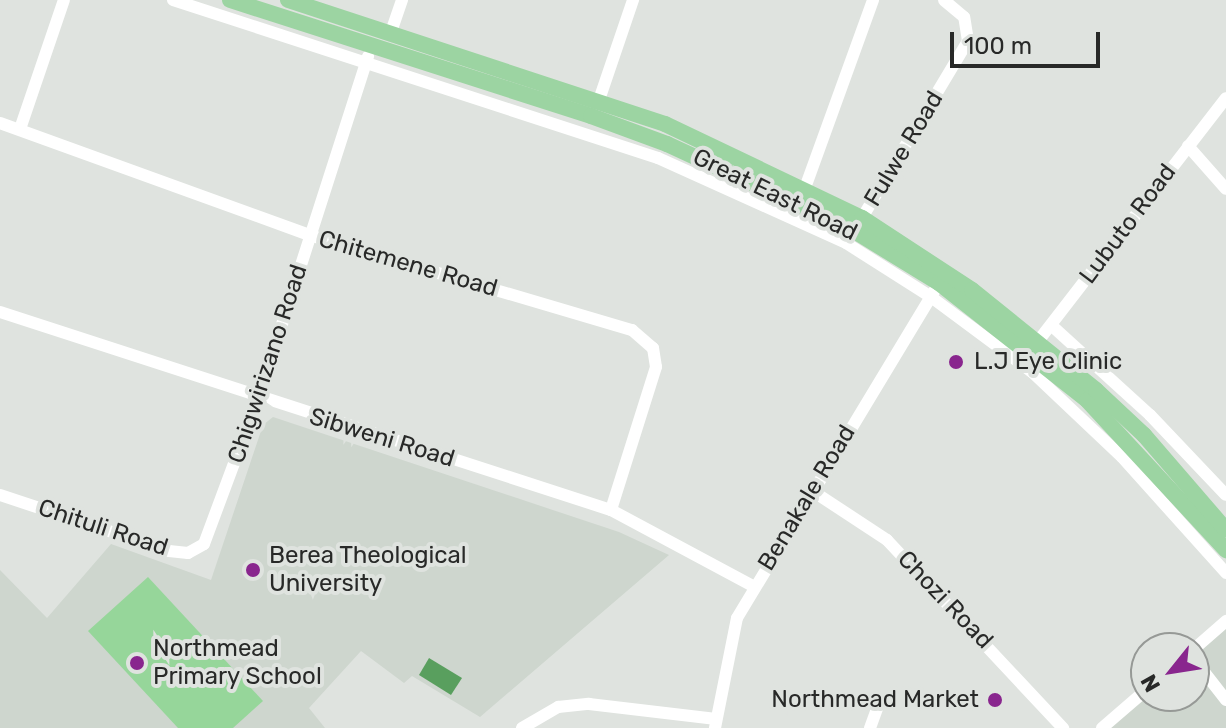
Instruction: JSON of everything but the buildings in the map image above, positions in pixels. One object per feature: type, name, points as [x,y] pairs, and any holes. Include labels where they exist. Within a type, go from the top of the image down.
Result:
[{"type":"main road","name":"Great East Road","points":[[230,0],[369,54],[667,144],[797,200],[935,290],[1035,346],[1136,448],[1226,550]]},
{"type":"main road","name":"Great East Road","points":[[288,0],[599,100],[805,188],[862,218],[1035,346],[1144,435],[1226,530]]},
{"type":"street","points":[[20,129],[64,0]]},
{"type":"street","points":[[173,0],[369,54]]},
{"type":"street","points":[[391,32],[402,0]]},
{"type":"street","points":[[599,100],[633,0]]},
{"type":"street","points":[[805,188],[873,0]]},
{"type":"street","name":"Fulwe Road","points":[[862,218],[968,41],[964,17],[944,0]]},
{"type":"street","name":"Chigwirizano Road","points":[[204,544],[258,399],[369,54]]},
{"type":"street","name":"Lubuto Road","points":[[1035,346],[1226,98]]},
{"type":"street","name":"Chitemene Road","points":[[0,123],[309,235],[632,330],[653,348],[656,367],[611,510]]},
{"type":"street","points":[[1188,146],[1226,189]]},
{"type":"street","points":[[935,290],[1068,405],[1226,573]]},
{"type":"street","name":"Benakale Road","points":[[716,724],[733,625],[753,586],[935,290]]},
{"type":"street","name":"Sibweni Road","points":[[0,312],[258,399],[611,510],[753,586]]},
{"type":"street","points":[[1051,325],[1150,415],[1226,495]]},
{"type":"street","name":"Chozi Road","points":[[811,490],[887,540],[1063,728]]},
{"type":"street","name":"Chituli Road","points":[[0,495],[169,551],[188,553],[204,544]]},
{"type":"street","points":[[1210,635],[1226,621]]},
{"type":"street","points":[[1210,680],[1226,700]]},
{"type":"street","points":[[870,728],[880,701]]},
{"type":"street","points":[[522,728],[558,707],[589,704],[716,724]]},
{"type":"street","points":[[1102,728],[1130,704]]},
{"type":"shaded area","points":[[273,417],[619,532],[669,555],[480,717],[412,676],[404,683],[361,651],[309,708],[325,728],[0,728],[0,570],[47,618],[111,544],[211,580],[263,425]]},
{"type":"shaded area","points":[[148,577],[263,701],[233,728],[178,728],[88,631]]},
{"type":"shaded area","points":[[1226,628],[1226,728],[1105,728],[1130,708],[1130,712],[1210,712],[1210,641]]},
{"type":"shaded area","points":[[429,658],[462,678],[451,695],[419,675]]},
{"type":"place","name":"L.J Eye Clinic","points":[[956,362]]},
{"type":"place","name":"Berea Theological University","points":[[253,570]]},
{"type":"place","name":"Northmead Primary School","points":[[137,663]]},
{"type":"place","name":"Northmead Market","points":[[995,700]]}]
